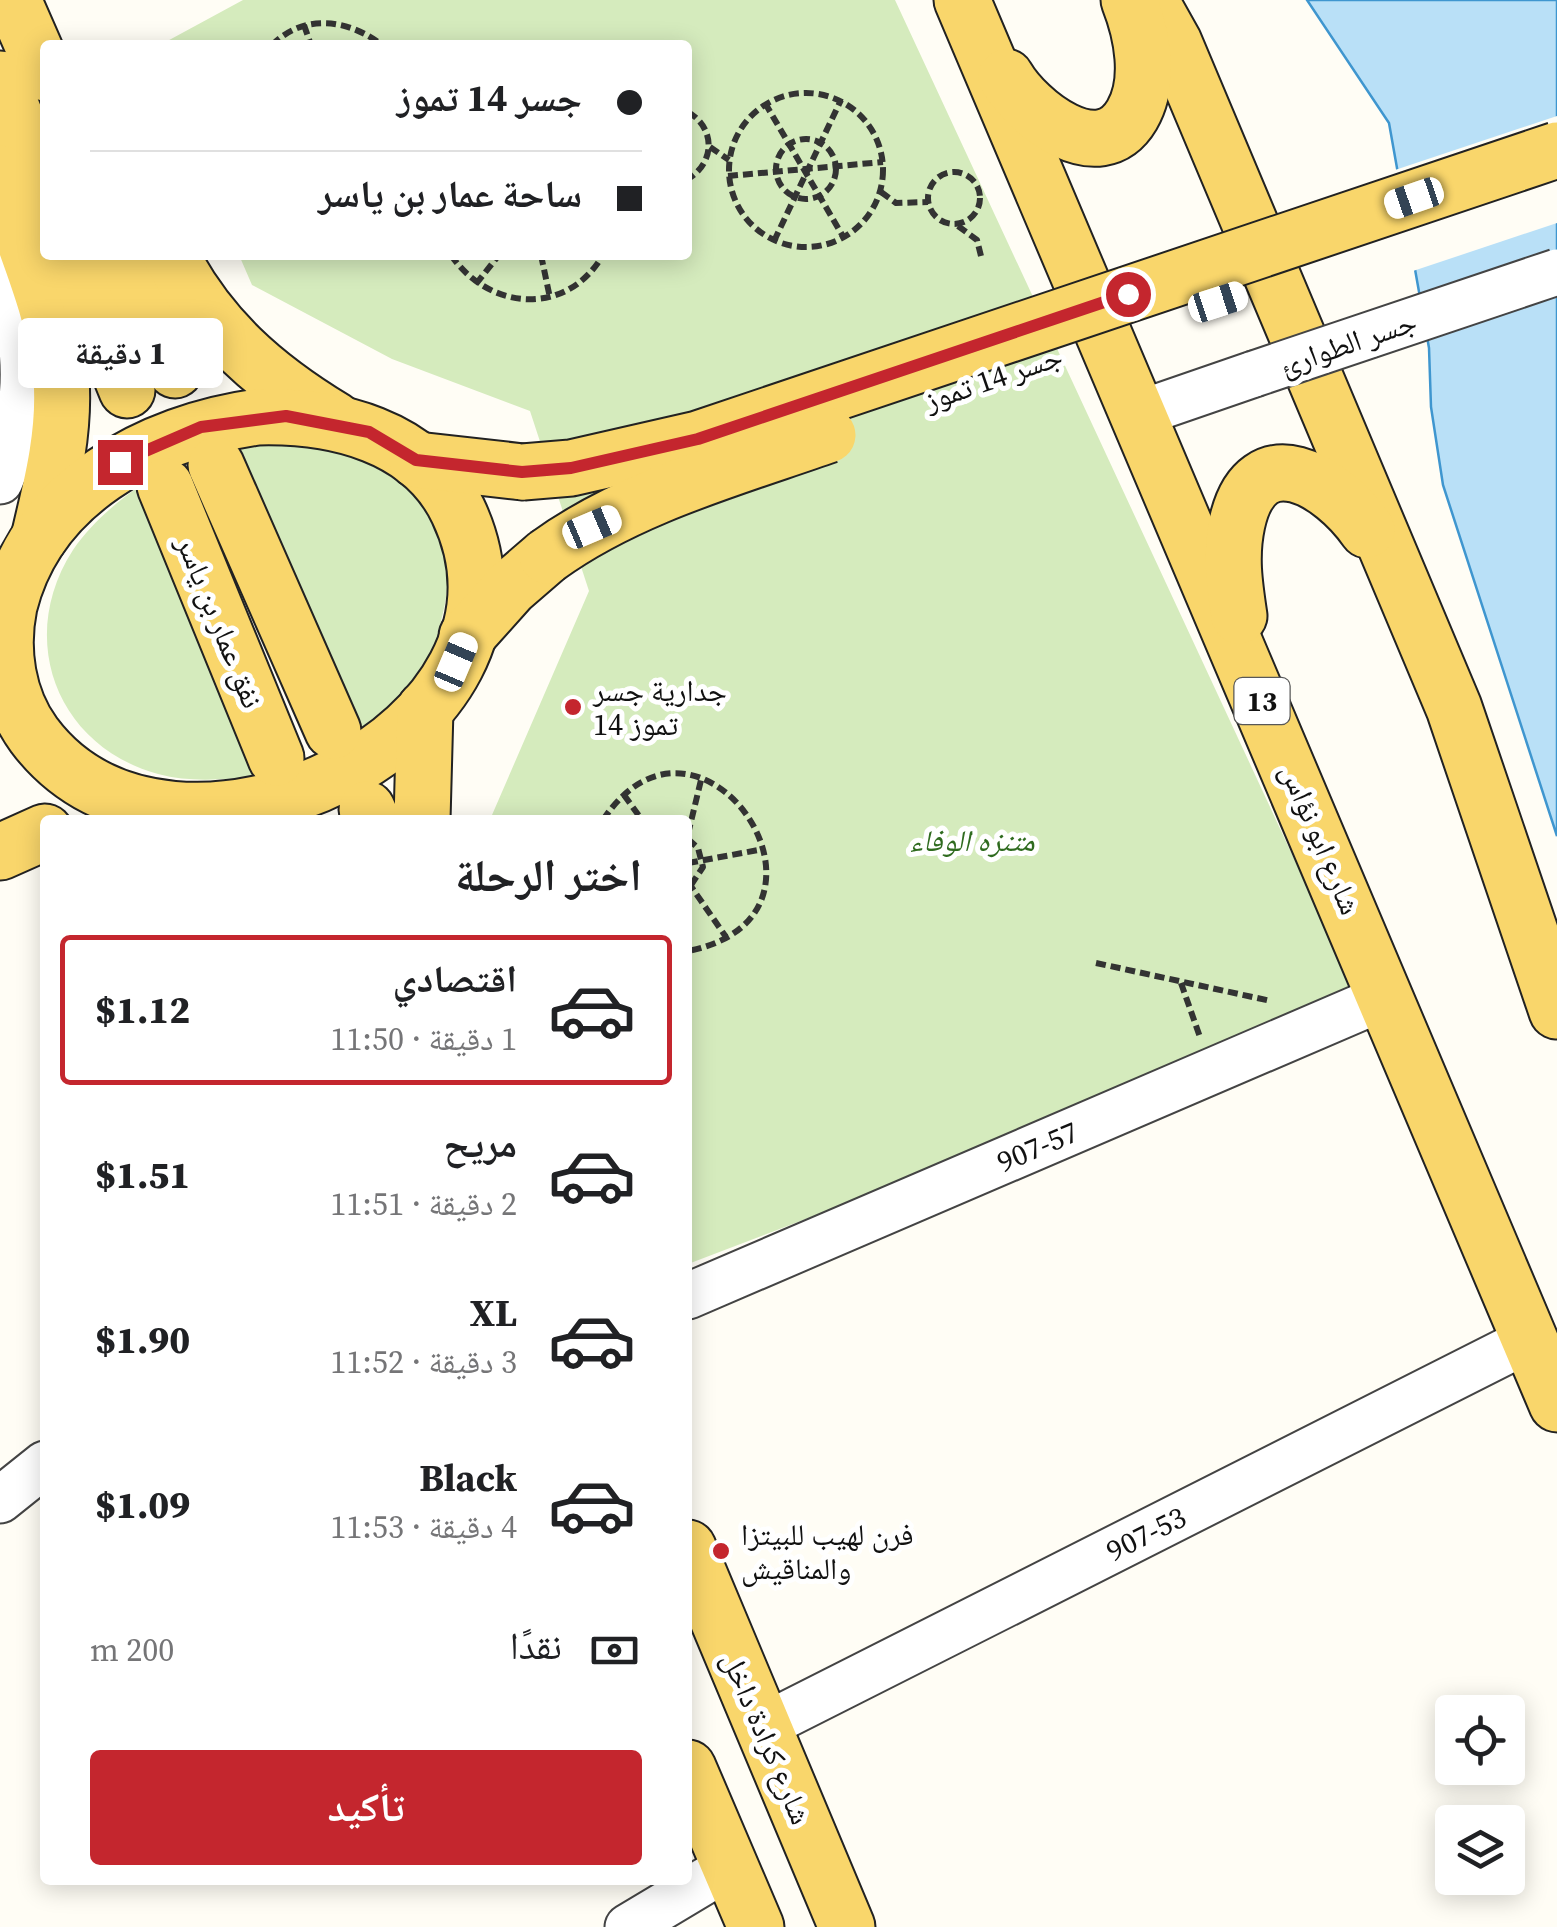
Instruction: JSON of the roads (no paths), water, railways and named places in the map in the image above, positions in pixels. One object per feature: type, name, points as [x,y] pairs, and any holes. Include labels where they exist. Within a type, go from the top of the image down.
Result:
[{"type":"main road","points":[[13,0],[40,62]]},
{"type":"main road","points":[[33,0],[55,40]]},
{"type":"main road","points":[[963,0],[1018,98],[1048,123],[1084,139],[1111,134],[1132,116],[1142,84],[1142,33],[1129,0]]},
{"type":"main road","name":"شارع ابو نؤاس","points":[[963,0],[1557,1404]]},
{"type":"main road","points":[[1150,0],[1174,43],[1454,708],[1557,1010]]},
{"type":"main road","points":[[0,78],[40,178]]},
{"type":"main road","name":"جسر 14 تموز","points":[[416,460],[522,472],[571,468],[698,439],[1557,150]]},
{"type":"main road","points":[[0,172],[50,327],[61,378],[53,477],[38,540],[13,590],[3,626],[7,672],[26,724],[63,766],[86,782],[162,810]]},
{"type":"main road","name":"جسر 14 تموز","points":[[467,636],[510,588],[547,556],[592,527],[714,474],[1557,188]]},
{"type":"main road","points":[[75,260],[151,380],[126,260]]},
{"type":"main road","points":[[120,815],[222,810],[307,790],[384,748],[425,709],[467,636],[476,582],[466,527],[445,491],[416,460],[394,444],[342,424],[278,383],[239,351],[213,323],[173,260]]},
{"type":"main road","points":[[38,540],[96,478],[173,436],[258,417],[342,424]]},
{"type":"main road","name":"نفق عمار بن ياسر","points":[[216,465],[333,732]]},
{"type":"main road","points":[[1308,809],[1241,627],[1231,566],[1238,520],[1250,490],[1270,478],[1294,472],[1314,477],[1349,504],[1376,543],[1454,708]]},
{"type":"main road","name":"نفق عمار بن ياسر","points":[[165,486],[276,758]]},
{"type":"main road","points":[[422,815],[425,709]]},
{"type":"main road","points":[[0,852],[40,834]]},
{"type":"main road","name":"شارع كرادة داخل","points":[[692,1558],[847,1927]]},
{"type":"main road","points":[[692,1777],[756,1927]]},
{"type":"street","points":[[0,268],[24,338],[25,375],[25,393],[0,481]]},
{"type":"street","name":"جسر الطوارئ","points":[[1138,414],[1557,272]]},
{"type":"street","name":"907-57","points":[[692,1294],[1387,996]]},
{"type":"street","name":"907-53","points":[[762,1727],[1530,1340]]},
{"type":"street","points":[[0,1500],[40,1468]]},
{"type":"street","points":[[628,1927],[730,1866]]},
{"type":"water","points":[[1307,0],[1557,0],[1557,836],[1443,485],[1431,407],[1429,348],[1389,123]]},
{"type":"place","name":"جدارية جسر 14 تموز","points":[[573,707]]},
{"type":"place","name":"فرن لهيب للبيتزا والمناقيش","points":[[721,1551]]},
{"type":"park label","name":"متنزه الوفاء","points":[[972,840]]}]
